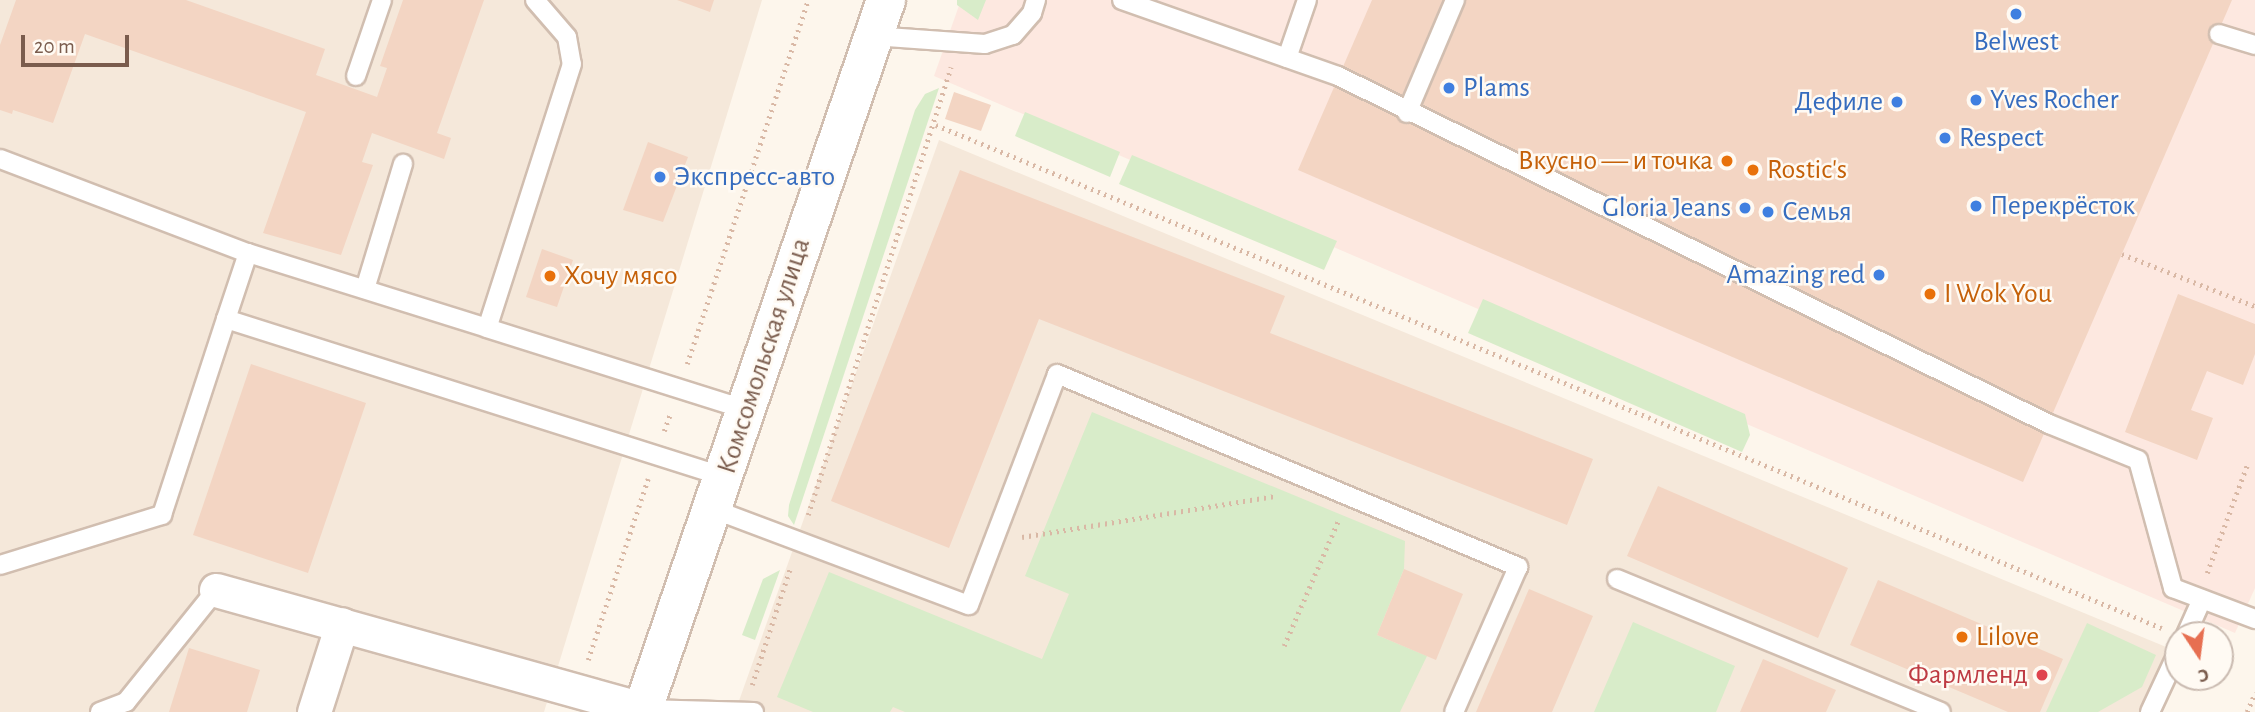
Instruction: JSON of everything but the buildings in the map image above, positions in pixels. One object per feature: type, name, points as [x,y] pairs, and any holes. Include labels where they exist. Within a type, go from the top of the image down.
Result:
[{"type":"main road","name":"Комсомольская улица","points":[[642,710],[719,493],[744,409],[886,0]]},
{"type":"street","points":[[216,590],[578,689],[642,710]]},
{"type":"street","points":[[314,712],[342,624]]},
{"type":"lane","points":[[356,76],[382,0]]},
{"type":"lane","points":[[487,328],[572,64],[567,37],[535,0]]},
{"type":"lane","points":[[873,36],[985,44],[1013,35],[1036,0]]},
{"type":"lane","points":[[1122,0],[1338,76],[1407,113],[2036,418],[2138,460],[2173,588],[2255,619]]},
{"type":"lane","points":[[1287,58],[1307,0]]},
{"type":"lane","points":[[1407,113],[1455,0]]},
{"type":"lane","points":[[2219,34],[2255,45]]},
{"type":"lane","points":[[0,159],[248,253],[744,409]]},
{"type":"lane","points":[[365,289],[403,164]]},
{"type":"lane","points":[[0,565],[162,515],[248,253]]},
{"type":"lane","points":[[226,319],[657,454],[799,541],[969,605],[1057,374],[1518,567],[1454,712]]},
{"type":"lane","points":[[1618,579],[1941,712]]},
{"type":"lane","points":[[100,712],[126,702],[216,590]]},
{"type":"lane","points":[[2196,621],[2210,602]]},
{"type":"lane","points":[[2150,712],[2164,682]]},
{"type":"lane","points":[[642,710],[749,710]]},
{"type":"path","points":[[578,689],[808,0]]},
{"type":"path","points":[[749,710],[799,541],[936,125],[958,42]]},
{"type":"path","points":[[936,125],[2164,628]]},
{"type":"path","points":[[2122,254],[2255,306]]},
{"type":"path","points":[[2210,602],[2205,577],[2248,463]]},
{"type":"path","points":[[993,542],[1327,487]]},
{"type":"path","points":[[1284,646],[1348,496]]},
{"type":"path","points":[[2247,712],[2255,693]]},
{"type":"shaded area","points":[[0,0],[762,0],[544,712],[0,712]]},
{"type":"shaded area","points":[[961,0],[2255,0],[2255,588],[2235,633],[2234,621],[2207,621],[934,76]]},
{"type":"shaded area","points":[[939,140],[2164,646],[2164,665],[2144,712],[735,712]]},
{"type":"green space","points":[[957,0],[986,0],[978,20],[957,5]]},
{"type":"green space","points":[[939,88],[794,525],[788,516],[789,505],[915,110],[925,94]]},
{"type":"green space","points":[[1025,112],[1120,152],[1110,177],[1015,136]]},
{"type":"green space","points":[[1132,155],[1337,241],[1324,270],[1119,184]]},
{"type":"green space","points":[[1483,299],[1745,414],[1750,435],[1742,452],[1468,333]]},
{"type":"green space","points":[[1092,412],[1405,541],[1404,569],[1377,635],[1427,656],[1400,712],[905,712],[893,707],[890,712],[813,712],[777,697],[829,572],[1042,659],[1069,594],[1025,576]]},
{"type":"green space","points":[[780,570],[755,640],[742,635],[763,579]]},
{"type":"green space","points":[[1633,622],[1735,666],[1716,712],[1594,712]]},
{"type":"green space","points":[[2087,623],[2156,655],[2142,687],[2098,712],[2046,712]]},
{"type":"place","name":"Belwest","points":[[2016,14]]},
{"type":"place","name":"Plams","points":[[1449,88]]},
{"type":"place","name":"Yves Rocher","points":[[1976,100]]},
{"type":"place","name":"Дефиле","points":[[1897,102]]},
{"type":"place","name":"Respect","points":[[1945,138]]},
{"type":"place","name":"Вкусно — и точка","points":[[1727,161]]},
{"type":"place","name":"Rostic's","points":[[1753,170]]},
{"type":"place","name":"Экспресс-авто","points":[[660,177]]},
{"type":"place","name":"Перекрёсток","points":[[1976,206]]},
{"type":"place","name":"Gloria Jeans","points":[[1745,208]]},
{"type":"place","name":"Семья","points":[[1768,212]]},
{"type":"place","name":"Amazing red","points":[[1879,275]]},
{"type":"place","name":"Хочу мясо","points":[[550,276]]},
{"type":"place","name":"I Wok You","points":[[1930,294]]},
{"type":"place","name":"Lilove","points":[[1962,637]]},
{"type":"place","name":"Фармленд","points":[[2042,675]]}]
